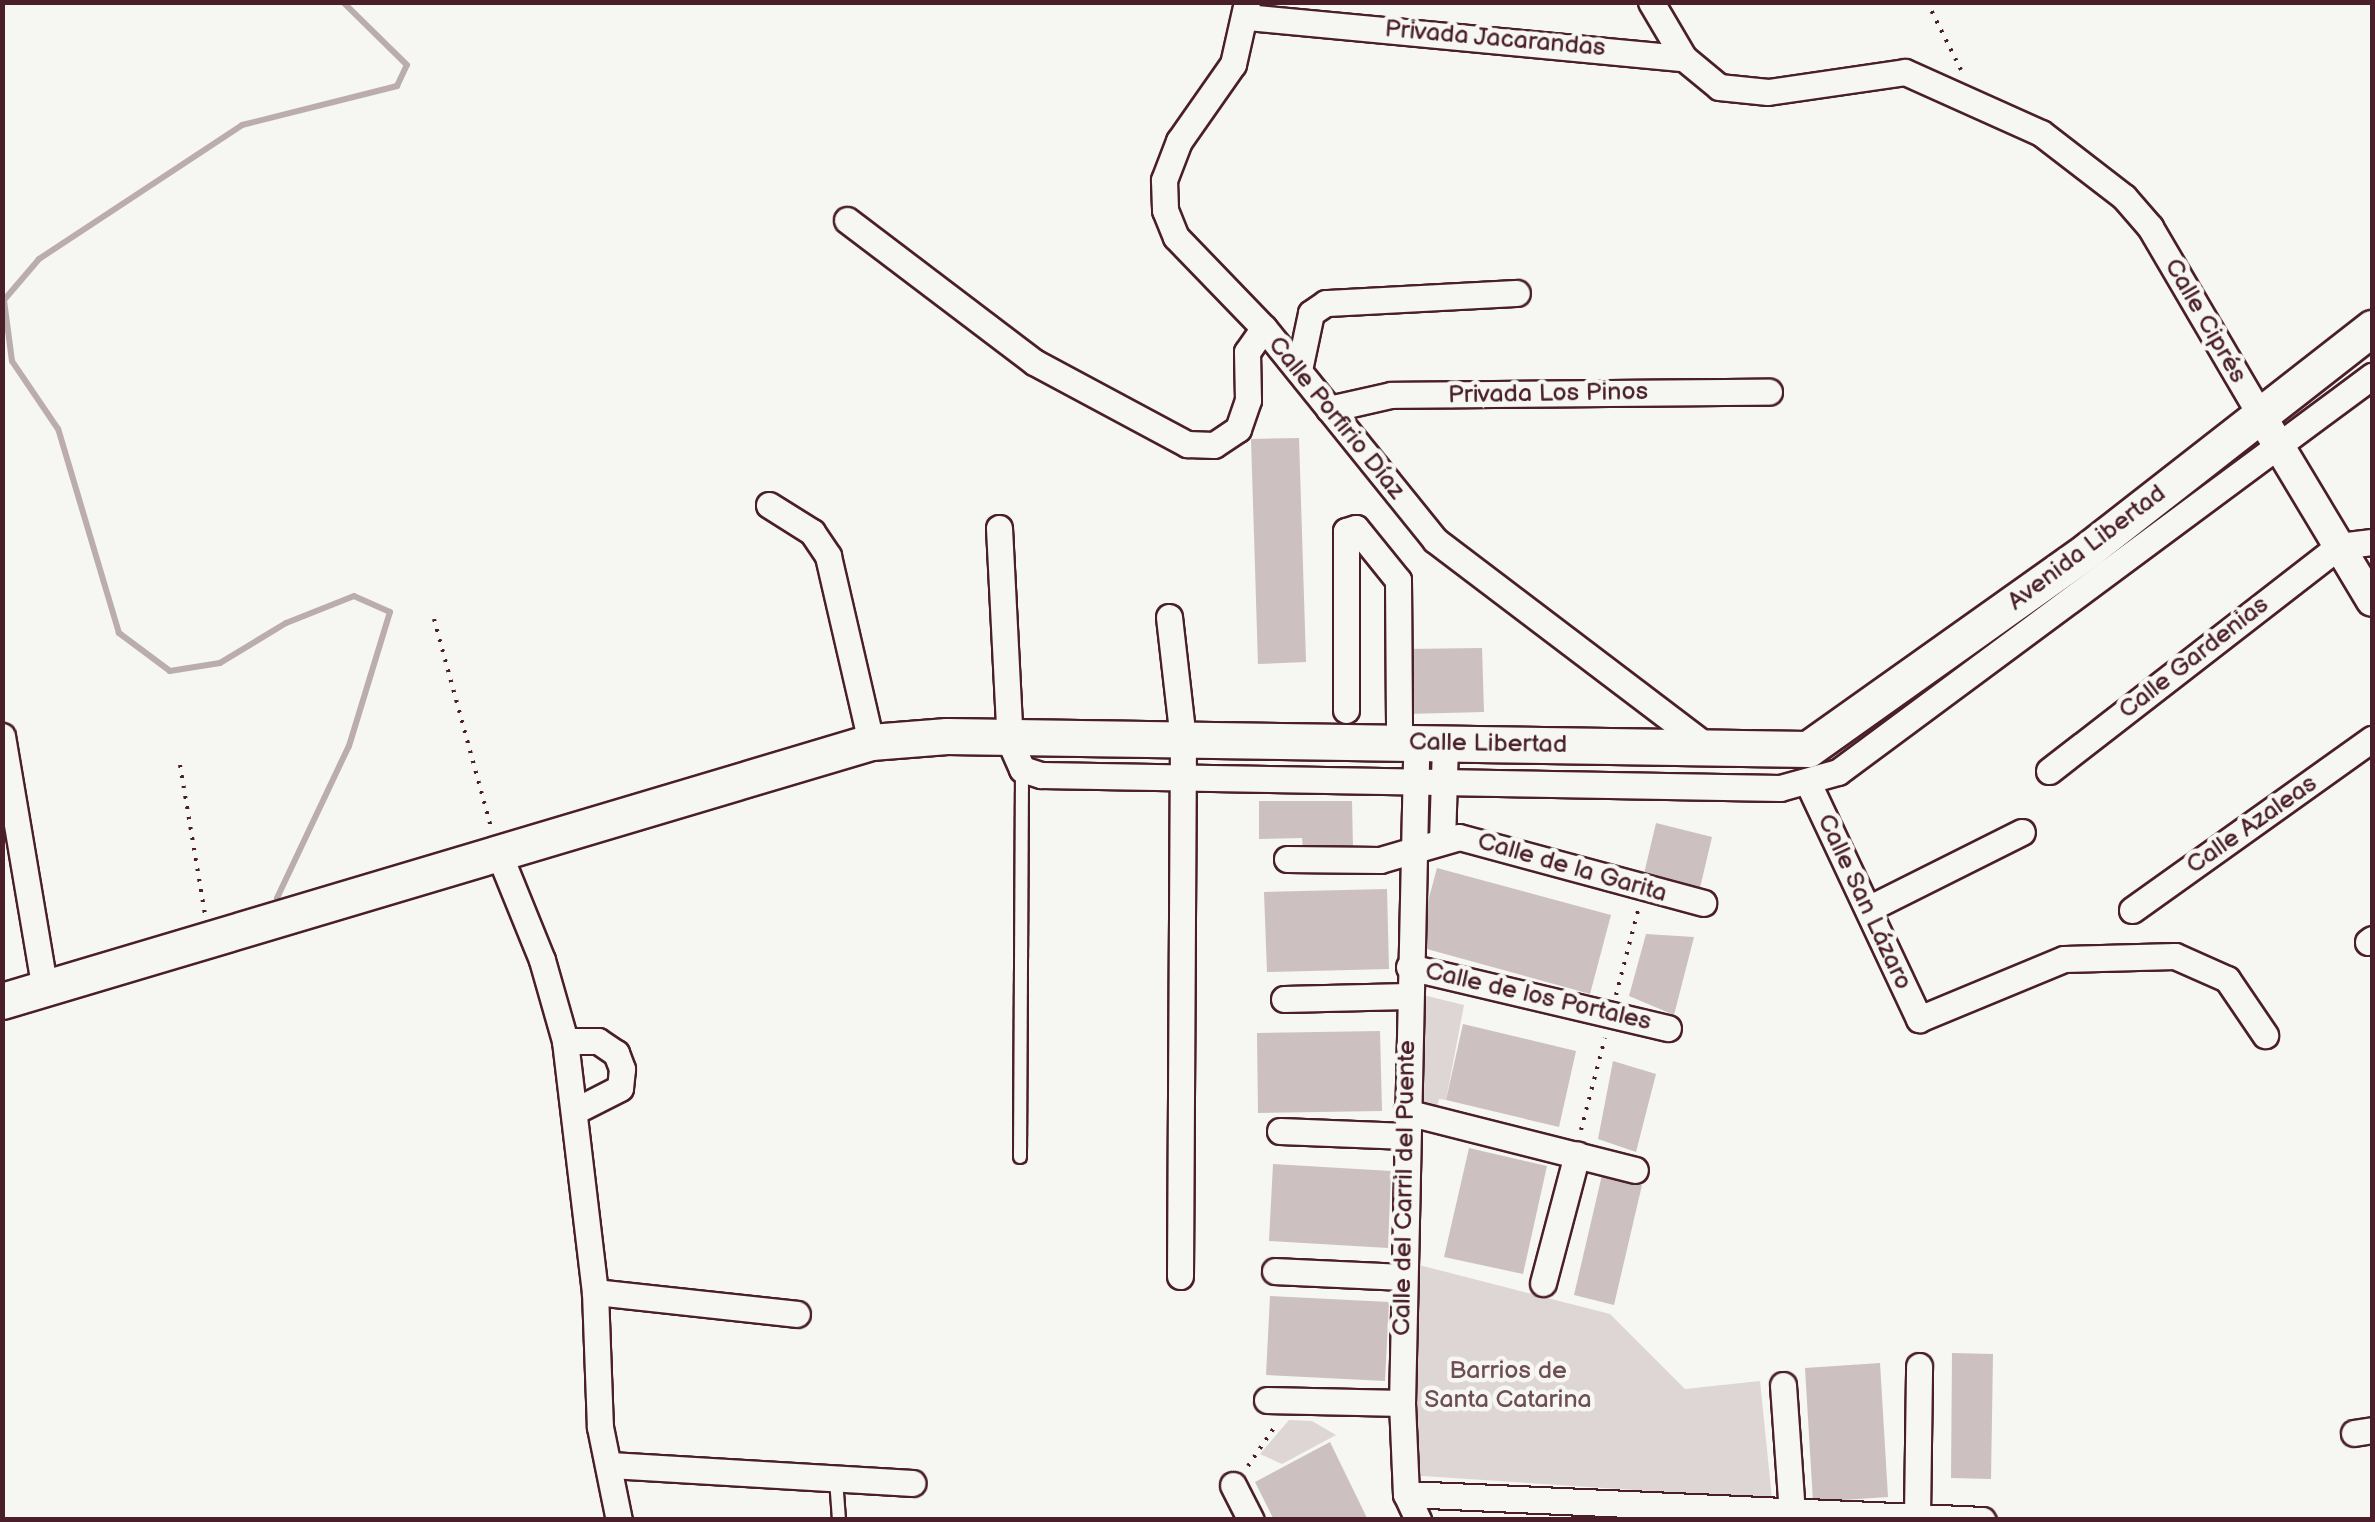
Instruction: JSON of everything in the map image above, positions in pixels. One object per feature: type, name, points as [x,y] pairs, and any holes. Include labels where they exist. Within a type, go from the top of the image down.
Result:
[{"type":"main road","name":"Avenida Libertad","points":[[1792,751],[1821,744],[1865,714],[2372,328]]},
{"type":"main road","name":"Calle Libertad","points":[[2,1001],[210,944],[872,742],[947,736],[1016,755],[1183,739],[1792,751]]},
{"type":"street","points":[[1651,2],[1684,58]]},
{"type":"street","name":"Privada Jacarandas","points":[[1247,10],[1684,58]]},
{"type":"street","name":"Calle Porfirio Díaz","points":[[1247,10],[1233,64],[1179,140],[1162,195],[1169,225],[1183,248],[1264,328],[1435,540],[1710,749]]},
{"type":"street","name":"Calle Ciprés","points":[[1684,58],[1719,87],[1738,92],[1904,72],[1976,100],[2041,132],[2124,197],[2150,226],[2372,602]]},
{"type":"street","points":[[847,220],[1034,362],[1187,444],[1214,445],[1238,429],[1248,400],[1247,352],[1264,328]]},
{"type":"street","points":[[1299,370],[1311,313],[1326,303],[1517,293]]},
{"type":"street","points":[[999,528],[1016,755],[1183,776],[1808,785],[1838,772],[2372,376]]},
{"type":"street","name":"Privada Los Pinos","points":[[1329,410],[1391,395],[1769,392]]},
{"type":"street","points":[[768,505],[812,532],[828,556],[872,742]]},
{"type":"street","points":[[1287,859],[1410,854],[1442,841],[1444,779],[1421,742],[1398,580],[1356,528],[1346,531],[1346,710]]},
{"type":"street","points":[[2339,546],[2372,542]]},
{"type":"street","name":"Calle Gardenias","points":[[2049,771],[2339,546]]},
{"type":"street","points":[[1168,616],[1183,739],[1180,1276]]},
{"type":"street","points":[[2,736],[45,990]]},
{"type":"street","name":"Calle Azaleas","points":[[2132,910],[2372,739]]},
{"type":"street","name":"Calle del Carril del Puente","points":[[1418,1520],[1406,1494],[1402,1277],[1410,854],[1413,780],[1421,742]]},
{"type":"street","name":"Calle San Lázaro","points":[[1808,785],[1918,1020],[2064,958],[2175,956],[2227,979],[2265,1035]]},
{"type":"street","points":[[1868,909],[2022,832]]},
{"type":"street","name":"Calle de la Garita","points":[[1442,841],[1476,840],[1703,903]]},
{"type":"street","points":[[498,854],[542,960],[564,1041],[595,1292],[600,1427],[620,1520]]},
{"type":"street","name":"Calle de los Portales","points":[[1409,967],[1668,1028]]},
{"type":"street","points":[[1284,999],[1408,996]]},
{"type":"street","points":[[564,1041],[598,1041],[616,1053],[622,1069],[620,1088],[575,1111]]},
{"type":"street","points":[[1280,1131],[1406,1124],[1577,1154],[1635,1170]]},
{"type":"street","points":[[1544,1284],[1577,1154]]},
{"type":"street","points":[[1275,1271],[1402,1277]]},
{"type":"street","points":[[595,1292],[797,1314]]},
{"type":"street","points":[[1917,1516],[1919,1366]]},
{"type":"street","points":[[1783,1384],[1792,1513]]},
{"type":"street","points":[[1267,1400],[1402,1403]]},
{"type":"street","points":[[610,1465],[912,1483]]},
{"type":"street","points":[[1233,1485],[1251,1520]]},
{"type":"street","points":[[1406,1494],[1982,1520]]},
{"type":"lane","points":[[1016,755],[1020,1157]]},
{"type":"lane","points":[[836,1479],[839,1520]]},
{"type":"path","points":[[1927,2],[1976,100]]},
{"type":"path","points":[[434,620],[498,854]]},
{"type":"path","points":[[180,765],[210,944]]},
{"type":"path","points":[[1577,1154],[1645,888]]},
{"type":"path","points":[[1233,1485],[1293,1400]]},
{"type":"green space","points":[[1419,994],[1464,1005],[1446,1100],[1439,1099],[1436,1112],[1415,1107]]},
{"type":"green space","name":"Barrios de Santa Catarina","points":[[1419,1265],[1610,1314],[1685,1389],[1760,1381],[1772,1499],[1407,1475]]},
{"type":"green space","points":[[1289,1420],[1312,1421],[1336,1435],[1282,1464],[1260,1454]]},
{"type":"building","points":[[1299,438],[1306,662],[1258,664],[1251,439]]},
{"type":"building","points":[[1482,648],[1484,712],[1406,714],[1404,649]]},
{"type":"building","points":[[1259,801],[1352,801],[1353,848],[1303,848],[1302,838],[1259,839]]},
{"type":"building","points":[[1656,823],[1712,837],[1699,892],[1643,878]]},
{"type":"building","points":[[1437,868],[1611,915],[1590,994],[1416,946]]},
{"type":"building","points":[[1387,889],[1389,969],[1267,972],[1264,892]]},
{"type":"building","points":[[1646,934],[1694,937],[1674,1015],[1629,996]]},
{"type":"building","points":[[1463,1024],[1576,1051],[1559,1127],[1446,1100]]},
{"type":"building","points":[[1380,1031],[1382,1111],[1258,1113],[1257,1033]]},
{"type":"building","points":[[1613,1061],[1656,1074],[1636,1152],[1598,1139]]},
{"type":"building","points":[[1469,1148],[1547,1166],[1523,1274],[1444,1257]]},
{"type":"building","points":[[1273,1164],[1391,1171],[1388,1248],[1269,1241]]},
{"type":"building","points":[[1602,1175],[1642,1185],[1614,1305],[1574,1295]]},
{"type":"building","points":[[1270,1296],[1389,1302],[1385,1381],[1266,1375]]},
{"type":"building","points":[[1952,1353],[1993,1354],[1991,1479],[1951,1478]]},
{"type":"building","points":[[1880,1363],[1888,1497],[1813,1502],[1805,1368]]},
{"type":"building","points":[[1330,1442],[1368,1520],[1274,1520],[1255,1482]]},
{"type":"waterway","points":[[277,898],[349,746],[390,612],[354,596],[286,623],[220,663],[170,671],[119,633],[58,429],[12,361],[4,300],[39,259],[242,125],[397,86],[407,65],[343,2]]}]
